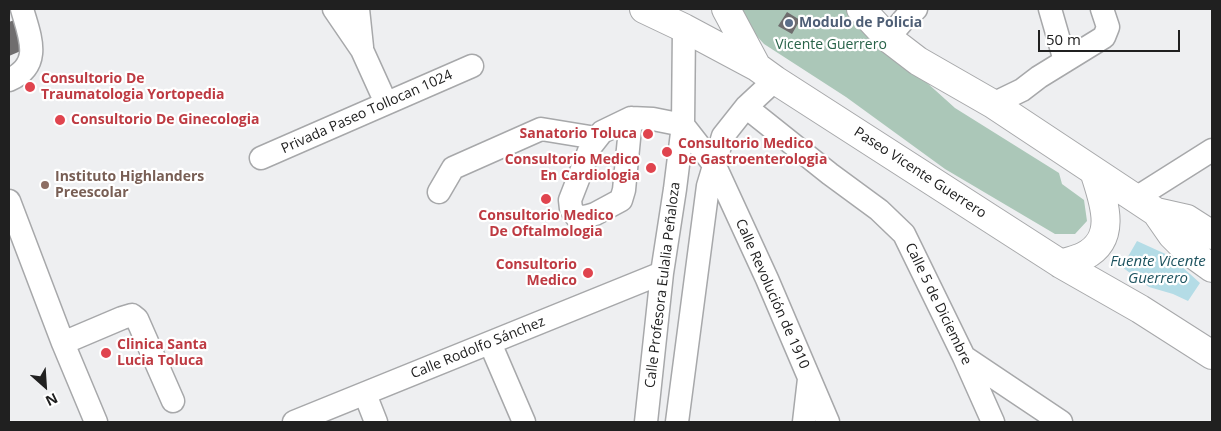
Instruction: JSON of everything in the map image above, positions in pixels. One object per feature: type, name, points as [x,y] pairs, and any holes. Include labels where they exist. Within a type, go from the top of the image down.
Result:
[{"type":"main road","points":[[644,9],[684,28],[766,73]]},
{"type":"main road","name":"Paseo Vicente Guerrero","points":[[726,9],[766,73],[1061,264],[1140,309],[1212,355]]},
{"type":"main road","points":[[866,11],[888,38],[918,61],[994,104],[1146,205],[1186,219],[1212,236]]},
{"type":"main road","points":[[1061,264],[1083,256],[1094,249],[1106,228],[1106,211],[1094,171]]},
{"type":"main road","points":[[1146,205],[1187,250],[1212,268]]},
{"type":"main road","name":"Paseo Vicente Guerrero","points":[[1140,309],[1212,332]]},
{"type":"street","points":[[9,80],[19,76],[26,70],[30,62],[31,41],[22,9]]},
{"type":"street","points":[[334,9],[362,50],[386,103]]},
{"type":"street","points":[[358,9],[362,50]]},
{"type":"street","points":[[888,38],[907,16],[916,9]]},
{"type":"street","points":[[1050,9],[1065,61]]},
{"type":"street","points":[[994,104],[1022,90],[1104,37],[1108,27],[1102,9]]},
{"type":"street","name":"Calle Profesora Eulalia Peñaloza","points":[[646,422],[662,273],[675,189],[682,125],[684,28]]},
{"type":"street","name":"Privada Paseo Tollocan 1024","points":[[261,158],[472,66]]},
{"type":"street","points":[[677,422],[708,186],[723,136],[746,108],[766,73]]},
{"type":"street","name":"Calle 5 de Diciembre","points":[[746,108],[879,210],[904,234],[964,357],[993,422]]},
{"type":"street","points":[[631,118],[624,190],[620,200],[595,214],[585,217],[576,216],[571,209],[570,200],[591,146],[602,132],[631,118],[653,119],[682,125]]},
{"type":"street","name":"Calle Revolución de 1910","points":[[682,125],[714,166],[767,278],[828,422]]},
{"type":"street","points":[[439,192],[453,168],[541,129],[596,138]]},
{"type":"street","points":[[1146,205],[1212,150]]},
{"type":"street","points":[[675,189],[706,202]]},
{"type":"street","points":[[9,201],[96,422]]},
{"type":"street","name":"Calle Rodolfo Sánchez","points":[[294,422],[662,273]]},
{"type":"street","points":[[63,342],[132,315],[138,319],[173,401]]},
{"type":"street","points":[[490,343],[524,422]]},
{"type":"street","points":[[964,357],[1061,422]]},
{"type":"street","points":[[804,422],[809,377]]},
{"type":"street","points":[[364,394],[376,422]]},
{"type":"green space","name":"Vicente Guerrero","points":[[736,9],[848,9],[855,18],[955,108],[1059,173],[1062,184],[1084,200],[1087,221],[1075,234],[1055,234],[945,169],[846,97],[764,44],[744,22]]},
{"type":"water","name":"Fuente Vicente Guerrero","points":[[1137,241],[1170,256],[1200,283],[1188,301],[1173,294],[1149,287],[1122,267]]},
{"type":"building","name":"Modulo de Policia","points":[[787,12],[800,20],[792,34],[778,26]]},
{"type":"building","points":[[17,19],[30,47],[9,56],[9,22]]},
{"type":"place","name":"Modulo de Policia","points":[[789,23]]},
{"type":"place","name":"Consultorio De Traumatologia Yortopedia","points":[[30,87]]},
{"type":"place","name":"Consultorio De Ginecologia","points":[[60,120]]},
{"type":"place","name":"Sanatorio Toluca","points":[[648,134]]},
{"type":"place","name":"Consultorio Medico De Gastroenterologia","points":[[667,152]]},
{"type":"place","name":"Consultorio Medico En Cardiologia","points":[[651,168]]},
{"type":"place","name":"Instituto Highlanders Preescolar","points":[[45,185]]},
{"type":"place","name":"Consultorio Medico De Oftalmologia","points":[[546,199]]},
{"type":"place","name":"Consultorio Medico","points":[[588,273]]},
{"type":"place","name":"Clinica Santa Lucia Toluca","points":[[106,353]]}]
